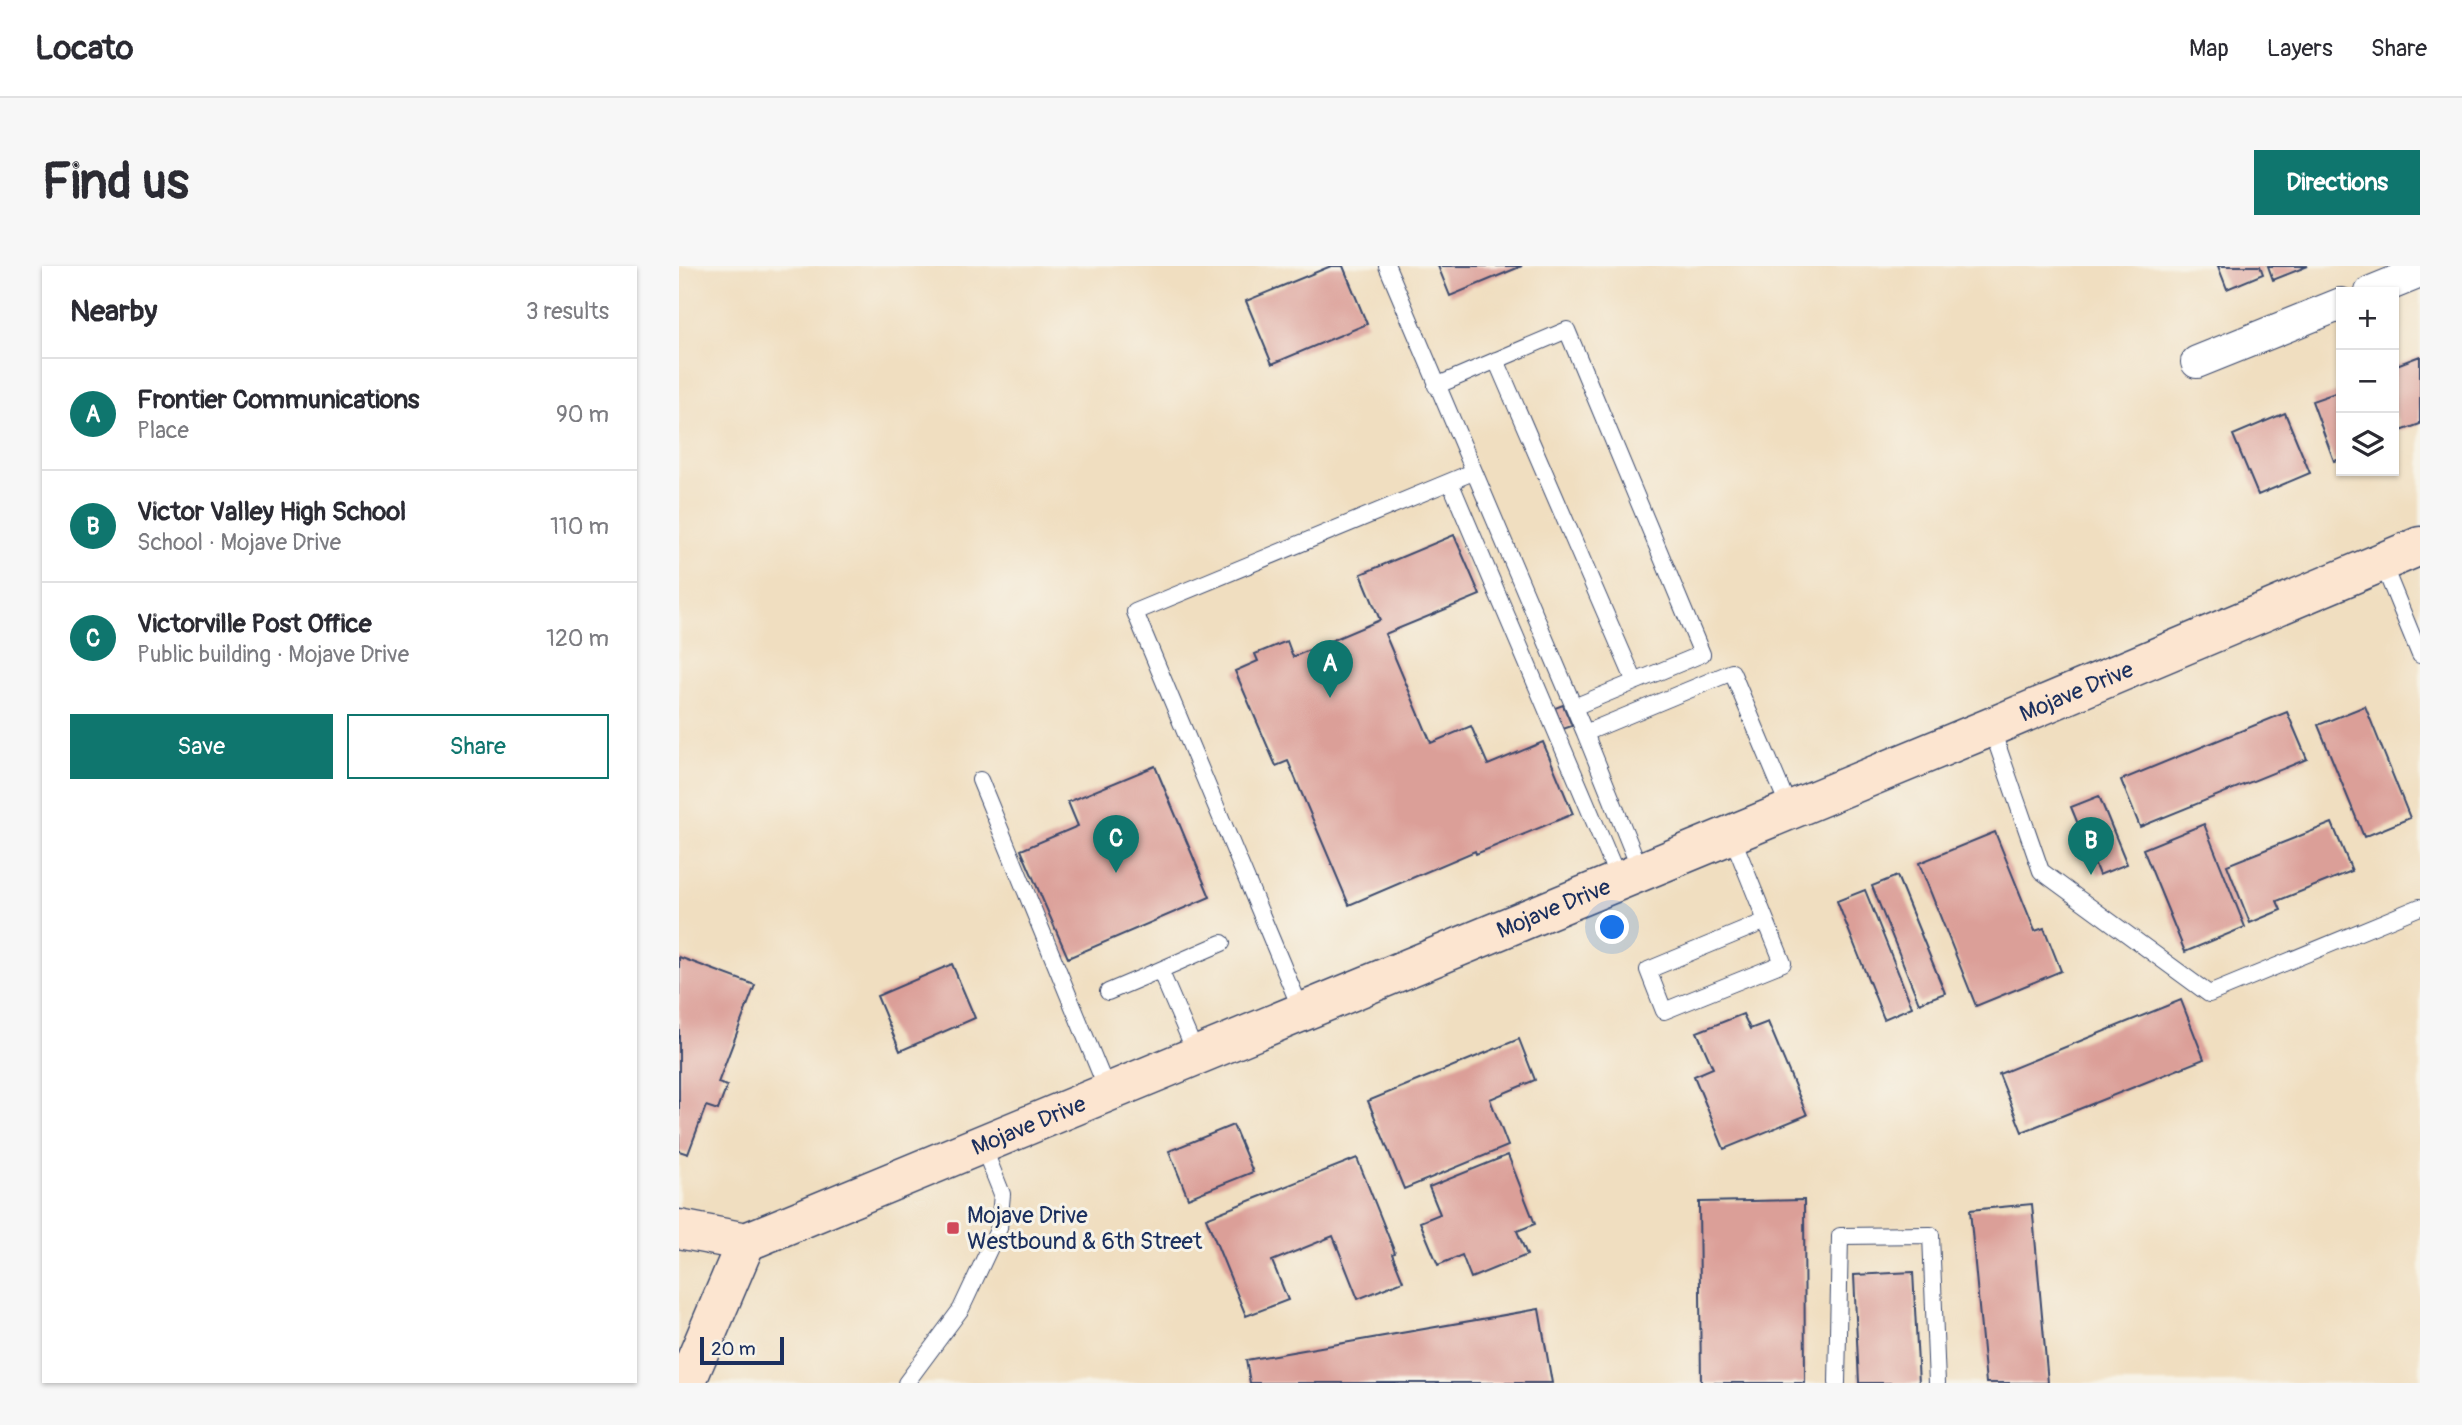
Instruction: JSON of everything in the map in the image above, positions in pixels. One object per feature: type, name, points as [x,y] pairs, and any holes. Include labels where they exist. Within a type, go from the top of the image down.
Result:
[{"type":"main road","name":"Mojave Drive","points":[[747,1242],[1991,727],[2420,546]]},
{"type":"main road","points":[[679,1229],[747,1242],[686,1383]]},
{"type":"street","points":[[2381,287],[2415,271]]},
{"type":"street","points":[[2197,362],[2336,306]]},
{"type":"lane","points":[[1387,266],[1585,733],[1630,876]]},
{"type":"lane","points":[[1436,386],[1567,330],[1702,654],[1574,707]]},
{"type":"lane","points":[[1496,360],[1635,682]]},
{"type":"lane","points":[[1302,1012],[1135,612],[1473,472]]},
{"type":"lane","points":[[1450,482],[1630,876]]},
{"type":"lane","points":[[2382,562],[2420,654]]},
{"type":"lane","points":[[1585,733],[1732,672],[1790,810]]},
{"type":"lane","points":[[1991,727],[2041,871],[2209,994],[2420,907]]},
{"type":"lane","points":[[980,780],[1108,1092]]},
{"type":"lane","points":[[1731,834],[1783,963],[1664,1011],[1648,970],[1766,921]]},
{"type":"lane","points":[[1108,992],[1221,943]]},
{"type":"lane","points":[[1160,970],[1197,1056]]},
{"type":"lane","points":[[906,1383],[961,1309],[999,1228],[1002,1194],[982,1144]]},
{"type":"lane","points":[[1837,1383],[1840,1236],[1931,1235],[1937,1383]]},
{"type":"building","points":[[1331,266],[1343,266],[1367,324],[1272,364],[1246,301]]},
{"type":"building","points":[[1438,266],[1522,266],[1450,296]]},
{"type":"building","points":[[2218,266],[2260,266],[2263,274],[2227,289]]},
{"type":"building","points":[[2268,266],[2308,266],[2273,280]]},
{"type":"building","points":[[2420,356],[2420,424],[2401,431],[2399,425],[2399,364]]},
{"type":"building","points":[[2336,393],[2336,460],[2334,461],[2312,401]]},
{"type":"building","points":[[2285,413],[2310,473],[2258,495],[2233,435]]},
{"type":"building","points":[[1454,535],[1480,595],[1385,634],[1431,743],[1471,726],[1488,765],[1543,742],[1573,814],[1476,854],[1475,851],[1349,905],[1288,761],[1276,766],[1235,671],[1258,661],[1255,654],[1287,641],[1293,657],[1380,620],[1361,574]]},
{"type":"building","points":[[1563,705],[1572,726],[1563,729],[1555,708]]},
{"type":"building","points":[[2365,706],[2410,818],[2364,837],[2318,725]]},
{"type":"building","points":[[2287,712],[2307,759],[2140,827],[2121,780]]},
{"type":"building","points":[[1155,766],[1210,897],[1068,958],[1021,850],[1078,826],[1068,802]]},
{"type":"building","points":[[2099,796],[2127,864],[2099,875],[2071,807]]},
{"type":"building","points":[[2332,823],[2352,871],[2277,901],[2281,910],[2250,923],[2227,865]]},
{"type":"building","points":[[2204,824],[2245,927],[2185,952],[2143,849]]},
{"type":"building","points":[[1995,832],[2035,931],[2044,928],[2061,971],[1976,1006],[1919,863]]},
{"type":"building","points":[[1897,876],[1945,993],[1919,1003],[1872,886]]},
{"type":"building","points":[[1865,890],[1912,1007],[1884,1019],[1837,901]]},
{"type":"building","points":[[679,957],[755,985],[718,1083],[727,1086],[718,1110],[706,1106],[688,1154],[679,1151]]},
{"type":"building","points":[[952,964],[975,1018],[900,1051],[877,996]]},
{"type":"building","points":[[2181,1000],[2204,1059],[2022,1132],[1999,1074]]},
{"type":"building","points":[[1743,1014],[1750,1029],[1768,1022],[1807,1115],[1724,1149],[1694,1076],[1713,1068],[1697,1032]]},
{"type":"building","points":[[1519,1039],[1535,1080],[1490,1099],[1508,1146],[1404,1189],[1368,1101]]},
{"type":"building","points":[[1233,1125],[1253,1172],[1188,1198],[1169,1151]]},
{"type":"building","points":[[1508,1155],[1535,1224],[1517,1231],[1527,1255],[1471,1278],[1462,1255],[1438,1265],[1420,1222],[1440,1214],[1429,1187]]},
{"type":"building","points":[[1357,1158],[1395,1253],[1392,1254],[1403,1281],[1358,1299],[1333,1236],[1272,1261],[1288,1300],[1246,1316],[1206,1218]]},
{"type":"building","points":[[1804,1200],[1805,1383],[1701,1383],[1699,1202]]},
{"type":"building","points":[[2032,1204],[2048,1383],[1986,1383],[1970,1210]]},
{"type":"building","points":[[1913,1272],[1919,1383],[1859,1383],[1854,1275]]},
{"type":"building","points":[[1539,1309],[1552,1383],[1250,1383],[1246,1360]]},
{"type":"place","name":"Frontier Communications","points":[[1330,698]]},
{"type":"place","name":"Victorville Post Office","points":[[1116,873]]},
{"type":"place","name":"Victor Valley High School","points":[[2091,875]]},
{"type":"place","name":"Mojave Drive Westbound & 6th Street","points":[[953,1228]]}]
